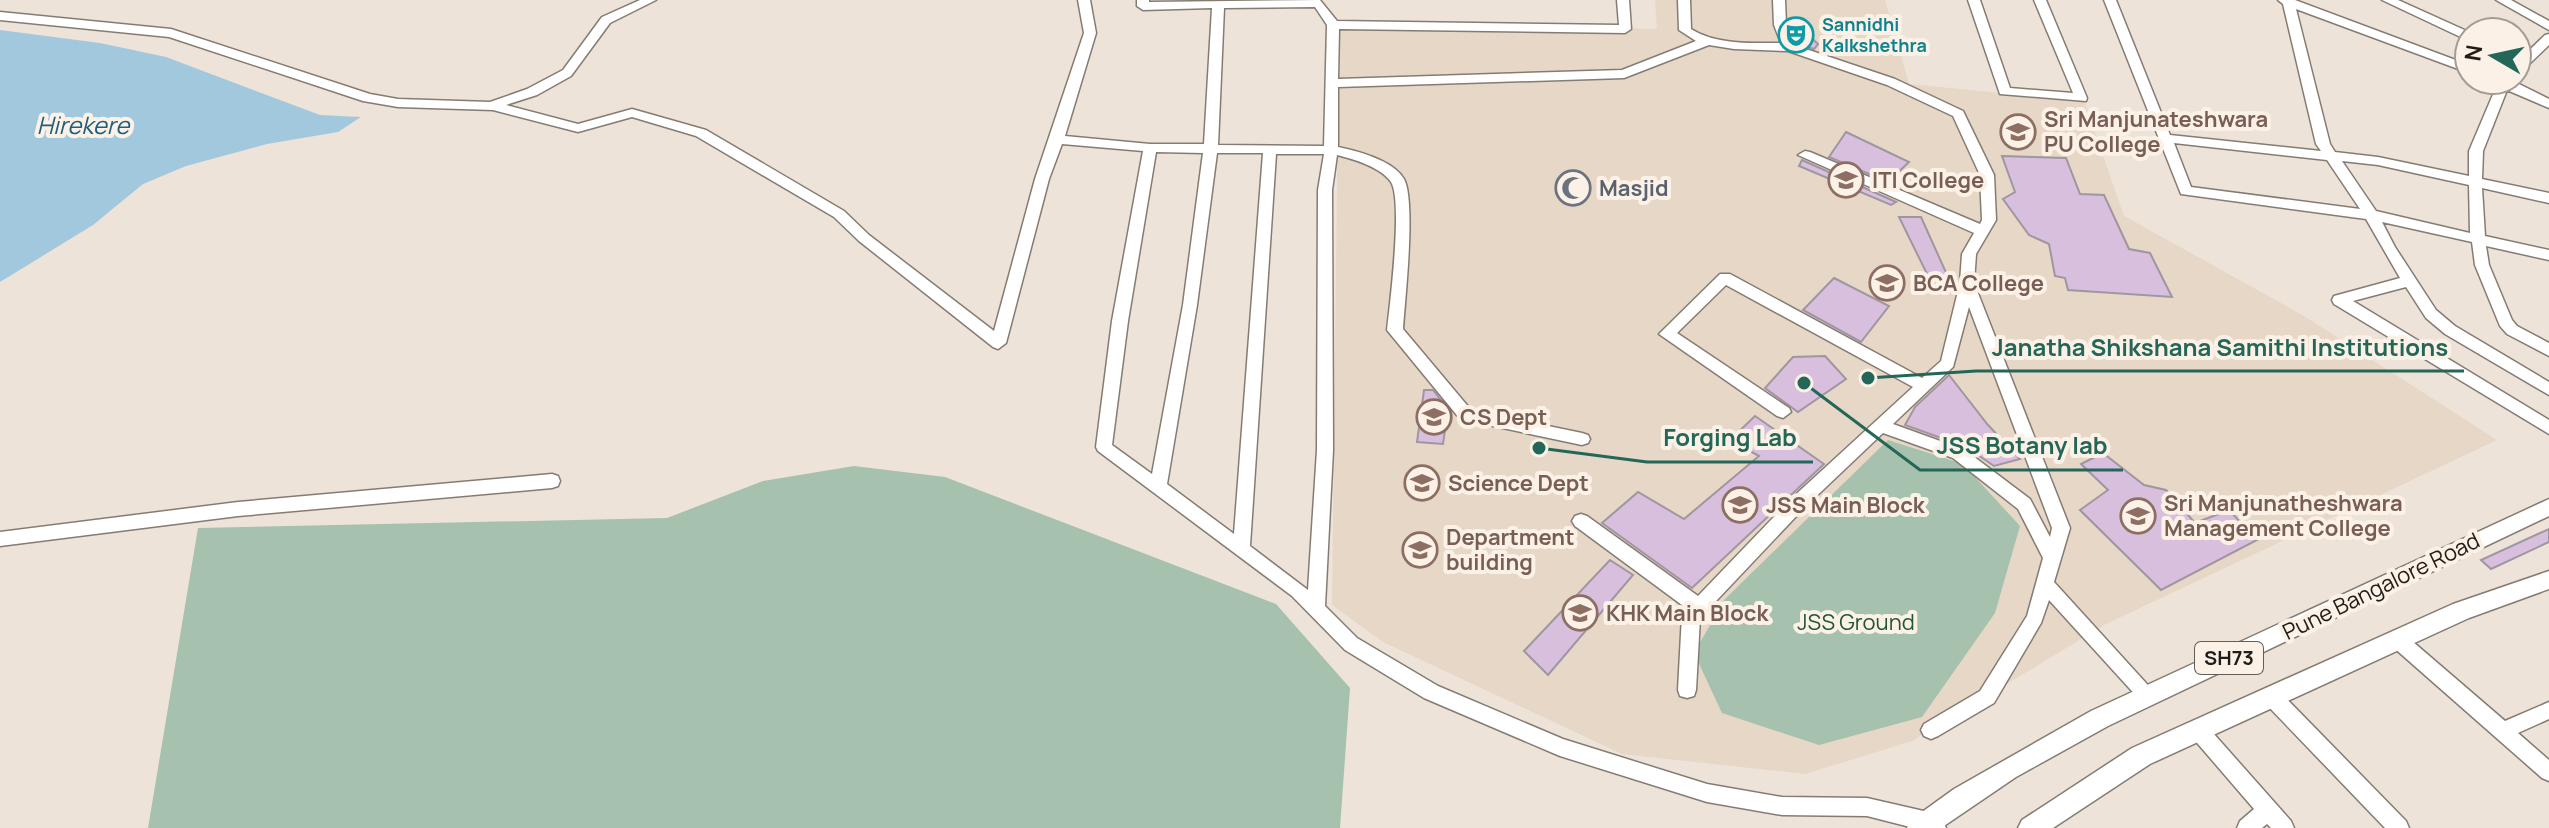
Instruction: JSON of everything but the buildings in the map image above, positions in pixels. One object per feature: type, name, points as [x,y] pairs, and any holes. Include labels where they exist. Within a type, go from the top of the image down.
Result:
[{"type":"main road","name":"Pune Bangalore Road","points":[[1928,826],[2062,737],[2147,694],[2294,629],[2429,561],[2549,507]]},
{"type":"main road","name":"SH73","points":[[2031,828],[2141,756],[2461,611],[2549,580]]},
{"type":"street","points":[[493,106],[532,92],[567,73],[606,20],[650,0]]},
{"type":"street","points":[[0,16],[171,33],[368,98],[398,103],[493,106],[578,128],[632,113],[701,133],[839,214],[864,238],[998,343],[1042,179],[1090,33],[1084,0]]},
{"type":"street","points":[[1143,0],[1143,6],[1317,1],[1333,25],[1331,150],[1325,190],[1325,450],[1316,609]]},
{"type":"street","points":[[1333,25],[1625,29],[1623,0]]},
{"type":"street","points":[[1684,0],[1685,30],[1693,38],[1752,47],[1789,47],[1891,82],[1958,114],[1987,175],[1989,220],[1969,254],[1967,283],[1948,363],[1799,502],[1691,615],[1687,690]]},
{"type":"street","points":[[1779,0],[1780,25],[1789,47]]},
{"type":"street","points":[[1974,0],[2005,91],[2081,98],[2040,0]]},
{"type":"street","points":[[2110,0],[2186,191],[2371,215],[2478,236],[2549,255]]},
{"type":"street","points":[[2287,0],[2453,63]]},
{"type":"street","points":[[2287,0],[2323,144],[2371,215],[2431,314],[2450,330],[2549,389]]},
{"type":"street","points":[[2388,0],[2453,30]]},
{"type":"street","points":[[2502,0],[2549,26]]},
{"type":"street","points":[[1158,486],[1188,319],[1212,148],[1218,3]]},
{"type":"street","points":[[2533,51],[2549,38]]},
{"type":"street","points":[[1333,83],[1624,74],[1710,40]]},
{"type":"street","points":[[2496,96],[2476,151],[2478,236],[2486,277],[2505,322],[2549,350]]},
{"type":"street","points":[[2164,138],[2378,161],[2549,198]]},
{"type":"street","points":[[1057,139],[1150,148],[1331,150],[1365,157],[1397,179],[1402,195],[1395,330],[1421,365],[1466,415],[1582,439]]},
{"type":"street","points":[[1150,148],[1120,321],[1104,447],[1298,591],[1351,644],[1431,692],[1560,747],[1707,793],[1782,806],[1867,807],[1928,826]]},
{"type":"street","points":[[1241,549],[1270,149]]},
{"type":"street","points":[[1805,155],[1983,231]]},
{"type":"street","points":[[1783,412],[1667,334],[1725,278],[1925,386]]},
{"type":"street","points":[[2410,281],[2339,300],[2549,428]]},
{"type":"street","points":[[1931,730],[1987,697],[2035,618],[2061,528],[1967,283]]},
{"type":"street","points":[[1882,426],[1959,454],[2024,504],[2052,558]]},
{"type":"street","points":[[0,539],[238,509],[552,481]]},
{"type":"street","points":[[1581,521],[1699,607]]},
{"type":"street","points":[[2045,584],[2147,694]]},
{"type":"street","points":[[2399,641],[2549,772]]},
{"type":"street","points":[[2272,697],[2399,828]]},
{"type":"street","points":[[2503,731],[2549,710]]},
{"type":"street","points":[[2199,731],[2284,828]]},
{"type":"street","points":[[2247,828],[2268,810]]},
{"type":"shaded area","points":[[1655,0],[1885,0],[1909,84],[2084,101],[2124,216],[2304,316],[2497,440],[2106,624],[1912,741],[1805,774],[1622,754],[1383,642],[1332,605],[1339,24],[1657,29]]},
{"type":"green space","name":"JSS Ground","points":[[1888,440],[1963,464],[2020,526],[1995,613],[1922,717],[1819,745],[1722,713],[1694,653],[1725,599]]},
{"type":"green space","points":[[854,466],[945,477],[1276,604],[1350,688],[1340,828],[148,828],[198,528],[667,518],[763,481]]},
{"type":"water","name":"Hirekere","points":[[0,30],[100,43],[166,57],[320,115],[361,117],[338,132],[267,144],[186,166],[143,184],[93,225],[0,282]]},
{"type":"place","name":"Sannidhi Kalkshethra","points":[[1796,35]]},
{"type":"place","name":"Sri Manjunateshwara PU College","points":[[2018,132]]},
{"type":"place","name":"ITI College","points":[[1846,180]]},
{"type":"place","name":"Masjid","points":[[1573,188]]},
{"type":"place","name":"BCA College","points":[[1887,283]]},
{"type":"place","name":"Janatha Shikshana Samithi Institutions","points":[[1868,378]]},
{"type":"place","name":"JSS Botany lab","points":[[1804,383]]},
{"type":"place","name":"CS Dept","points":[[1434,417]]},
{"type":"place","name":"Forging Lab","points":[[1539,448]]},
{"type":"place","name":"Science Dept","points":[[1422,483]]},
{"type":"place","name":"JSS Main Block","points":[[1740,505]]},
{"type":"place","name":"Sri Manjunatheshwara Management College","points":[[2138,516]]},
{"type":"place","name":"Department building","points":[[1420,550]]},
{"type":"place","name":"KHK Main Block","points":[[1580,613]]}]
